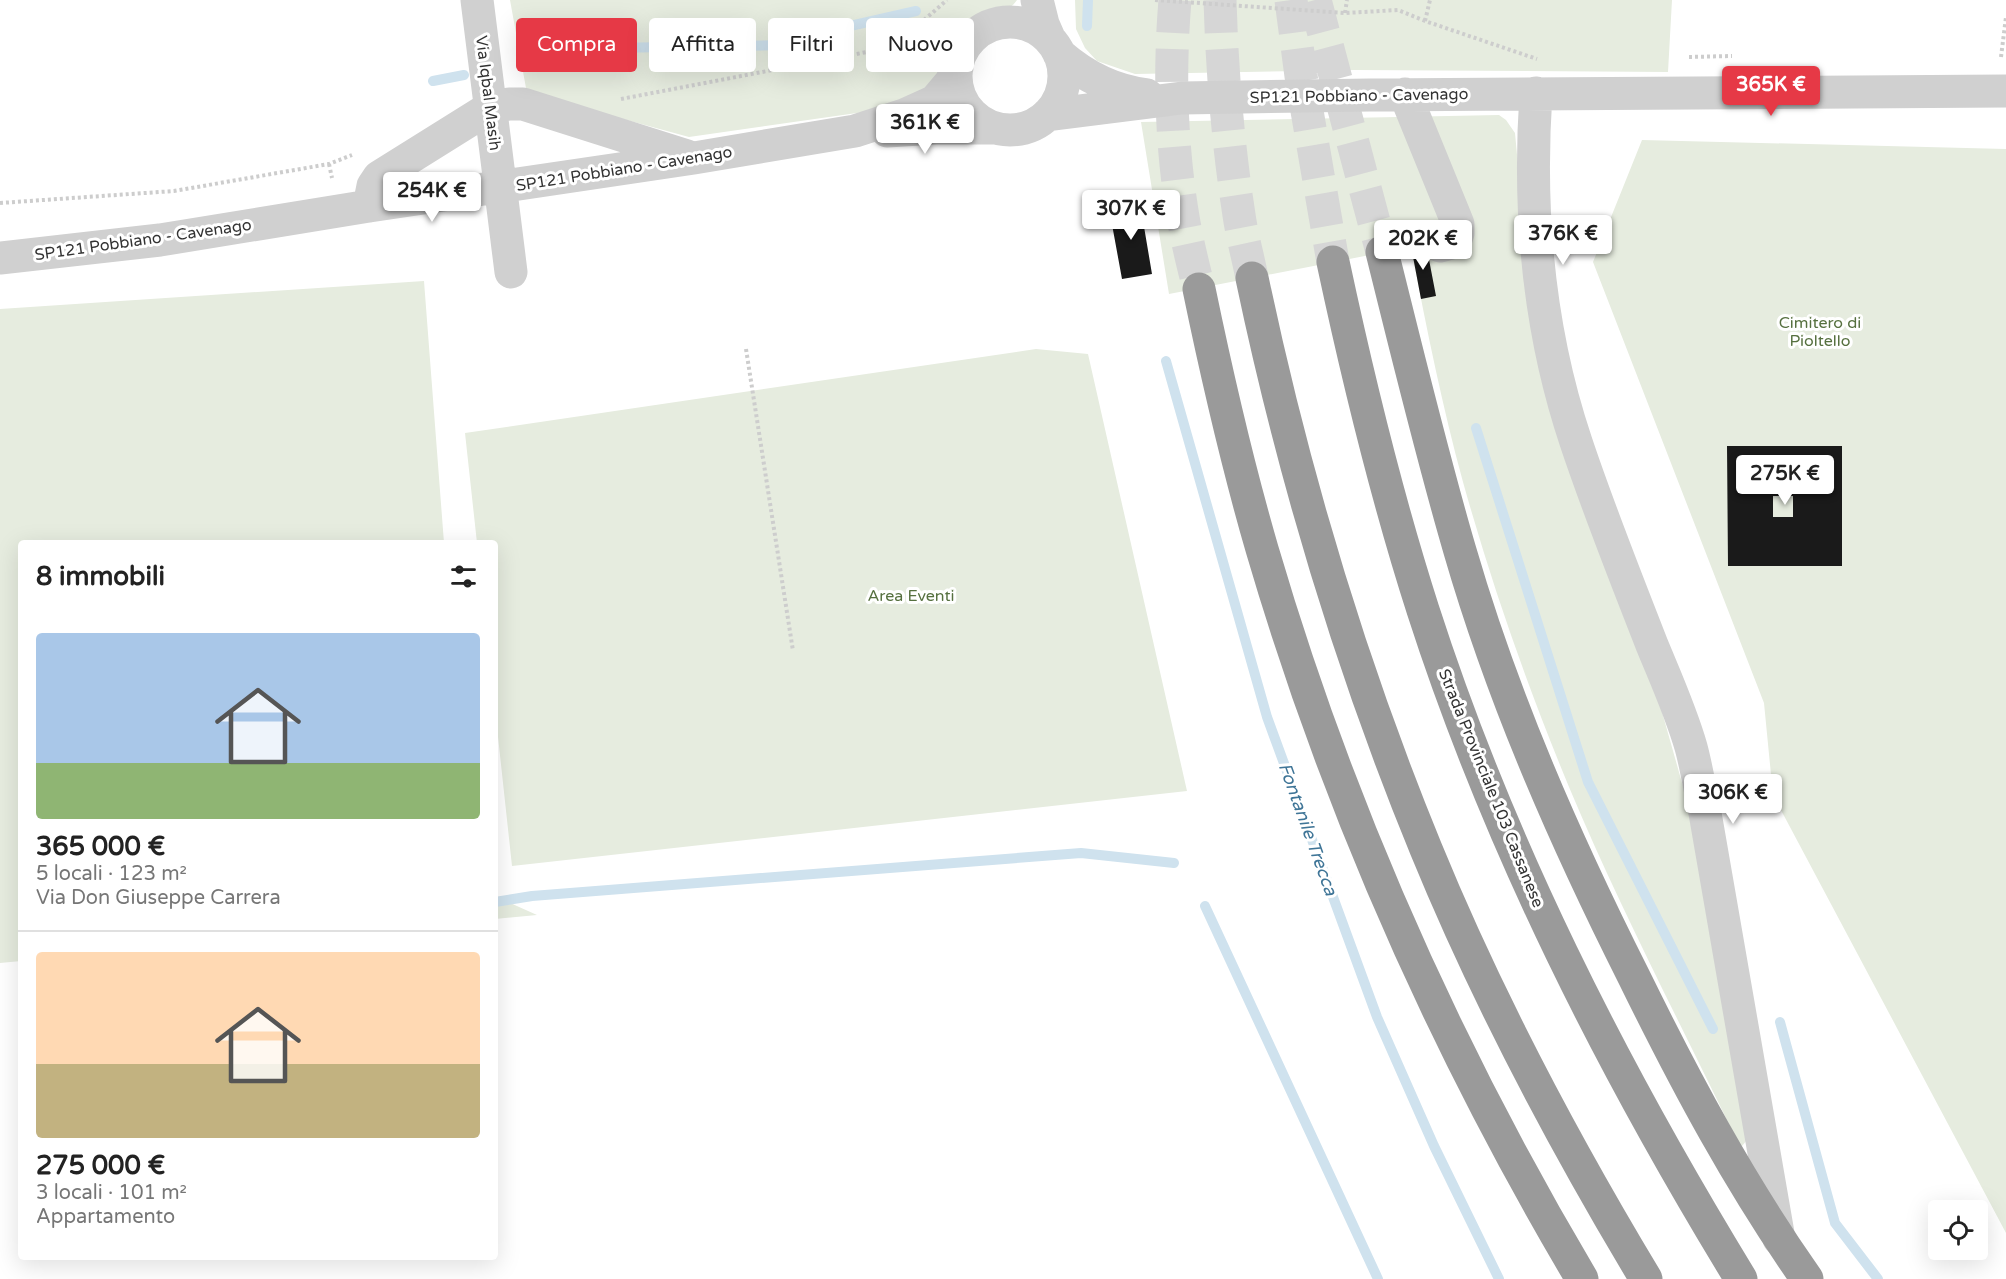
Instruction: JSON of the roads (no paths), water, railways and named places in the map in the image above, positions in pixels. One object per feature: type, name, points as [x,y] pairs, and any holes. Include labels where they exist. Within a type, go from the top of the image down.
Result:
[{"type":"highway","points":[[1382,252],[1460,551],[1487,634],[1540,776],[1588,885],[1685,1081],[1734,1167],[1807,1279]]},
{"type":"highway","name":"Strada Provinciale 103 Cassanese","points":[[1333,262],[1360,388],[1423,612],[1505,829],[1585,1001],[1702,1215],[1741,1279]]},
{"type":"highway","points":[[1252,278],[1302,490],[1355,661],[1385,745],[1461,931],[1514,1042],[1560,1132],[1646,1279]]},
{"type":"highway","points":[[1198,289],[1232,438],[1262,548],[1311,700],[1346,796],[1402,933],[1450,1036],[1524,1178],[1582,1279]]},
{"type":"street","name":"Via Iqbal Masih","points":[[477,0],[511,272]]},
{"type":"street","points":[[994,24],[1017,11],[1024,0]]},
{"type":"street","points":[[1037,0],[1042,24],[1062,64],[1064,81],[1057,102],[1047,115]]},
{"type":"street","name":"SP121 Pobbiano - Cavenago","points":[[974,36],[994,24],[1011,22],[1028,25],[1042,33],[1075,68],[1117,89],[1129,93],[1182,98]]},
{"type":"street","name":"SP121 Pobbiano - Cavenago","points":[[0,258],[160,240],[855,131],[904,115],[935,101],[951,82],[955,72]]},
{"type":"street","points":[[957,72],[958,90],[965,105],[980,121],[995,128]]},
{"type":"street","name":"SP121 Pobbiano - Cavenago","points":[[855,131],[907,131],[936,128],[1012,130],[1033,125],[1047,115],[1182,98],[1405,94],[2006,91]]},
{"type":"street","points":[[1536,93],[1533,168],[1536,244],[1543,308],[1551,351],[1564,406],[1588,477],[1691,748],[1705,813],[1779,1239]]},
{"type":"street","points":[[1405,94],[1458,224],[1455,242],[1440,246]]},
{"type":"street","points":[[369,206],[373,186],[379,177],[491,107],[508,104],[523,104],[694,158]]},
{"type":"waterway","points":[[1087,26],[1088,0]]},
{"type":"waterway","points":[[637,48],[787,45],[806,36],[916,11]]},
{"type":"waterway","points":[[433,81],[464,75]]},
{"type":"waterway","name":"Fontanile Trecca","points":[[1166,361],[1267,717],[1377,1017],[1434,1146],[1499,1279]]},
{"type":"waterway","points":[[1476,428],[1588,782],[1713,1029]]},
{"type":"waterway","points":[[498,902],[532,896],[1081,853],[1174,863]]},
{"type":"waterway","points":[[1205,906],[1378,1279]]},
{"type":"waterway","points":[[1780,1022],[1835,1223],[1878,1279]]},
{"type":"tunnel","points":[[1175,0],[1172,81],[1176,163],[1185,226],[1199,289]]},
{"type":"tunnel","points":[[1220,0],[1224,81],[1232,161],[1240,223],[1252,278]]},
{"type":"tunnel","points":[[1291,0],[1301,76],[1333,262]]},
{"type":"tunnel","points":[[1315,0],[1382,252]]},
{"type":"park label","name":"Cimitero di Pioltello","points":[[1820,331]]},
{"type":"park label","name":"Area Eventi","points":[[911,595]]}]
